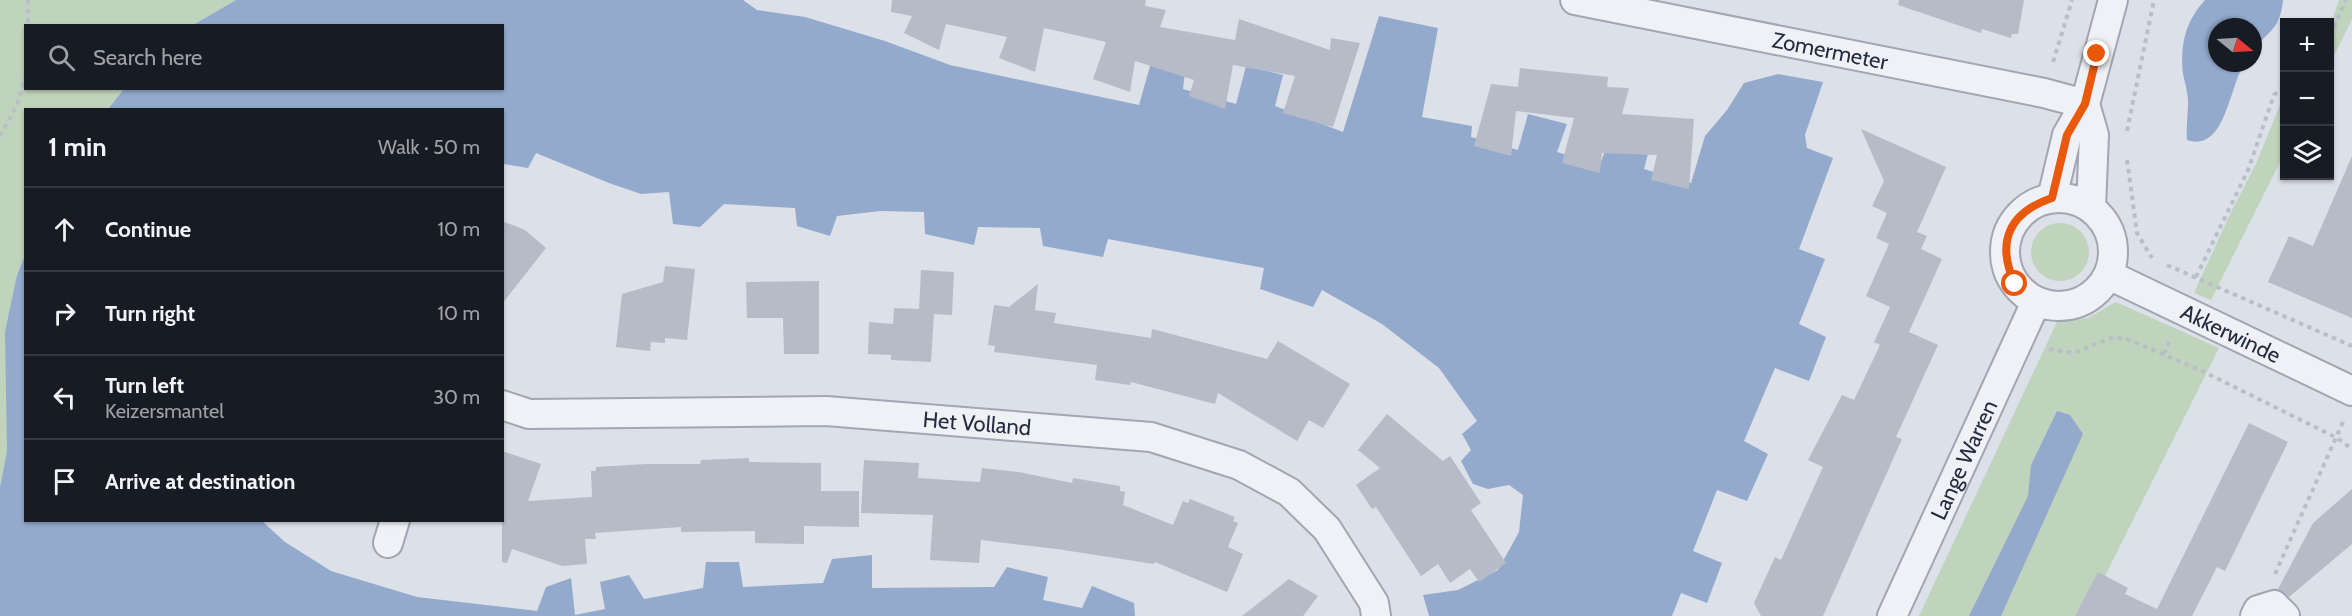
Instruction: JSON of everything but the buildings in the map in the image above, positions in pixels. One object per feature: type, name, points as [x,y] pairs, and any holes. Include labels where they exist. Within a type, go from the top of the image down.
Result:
[{"type":"street","name":"Zomermeter","points":[[1575,0],[2044,93],[2085,104]]},
{"type":"street","points":[[2052,198],[2067,135],[2085,104],[2113,0]]},
{"type":"street","points":[[2085,104],[2094,135],[2091,208]]},
{"type":"street","points":[[2052,198],[2072,199],[2091,208],[2107,226],[2114,250],[2109,275],[2099,289],[2086,300],[2070,306],[2053,306],[2036,302],[2015,284],[2007,268],[2005,249],[2009,231],[2019,215],[2034,204],[2052,198]]},
{"type":"street","name":"Akkerwinde","points":[[2109,275],[2352,391]]},
{"type":"street","name":"Lange Warren","points":[[1892,616],[2036,302]]},
{"type":"street","name":"Het Volland","points":[[504,406],[530,414],[826,411],[1151,436],[1239,465],[1289,492],[1327,529],[1374,603],[1376,616]]},
{"type":"path","points":[[28,0],[28,24]]},
{"type":"path","points":[[2044,93],[2072,0]]},
{"type":"path","points":[[2127,142],[2127,130],[2154,0]]},
{"type":"path","points":[[2334,26],[2346,0]]},
{"type":"path","points":[[0,136],[17,105],[24,81]]},
{"type":"path","points":[[2182,311],[2248,170],[2274,95],[2280,90]]},
{"type":"path","points":[[2127,154],[2137,233],[2150,258],[2352,346]]},
{"type":"path","points":[[2019,340],[2036,346],[2073,353],[2114,338],[2127,339],[2202,371],[2337,438],[2352,449]]},
{"type":"path","points":[[2266,614],[2345,418]]},
{"type":"green space","points":[[0,0],[236,0],[195,24],[24,24],[24,90],[123,90],[108,108],[24,108],[24,258],[17,275],[7,451],[0,487]]},
{"type":"green space","points":[[2339,0],[2352,0],[2352,19],[2334,56],[2334,18]]},
{"type":"green space","points":[[2280,105],[2280,162],[2211,300],[2194,293],[2256,164]]},
{"type":"green space","points":[[2060,223],[2071,225],[2084,236],[2089,252],[2087,263],[2076,276],[2060,281],[2049,279],[2036,268],[2031,252],[2033,241],[2044,228]]},
{"type":"green space","points":[[2116,302],[2219,348],[2085,616],[1919,616],[2057,322],[2088,318]]},
{"type":"water","points":[[236,0],[743,0],[757,10],[805,17],[885,41],[950,65],[1139,105],[1154,52],[1186,63],[1183,89],[1236,104],[1246,66],[1283,75],[1275,106],[1343,132],[1379,16],[1438,28],[1422,117],[1472,126],[1471,137],[1518,150],[1528,114],[1567,124],[1557,152],[1600,165],[1610,136],[1650,146],[1644,169],[1691,183],[1705,136],[1727,110],[1744,83],[1778,74],[1823,82],[1805,135],[1807,148],[1833,158],[1799,249],[1825,259],[1799,324],[1826,337],[1809,381],[1775,368],[1744,441],[1768,454],[1747,501],[1717,490],[1693,551],[1722,563],[1707,603],[1681,593],[1672,616],[1429,616],[1423,595],[1458,590],[1498,570],[1519,532],[1523,495],[1509,485],[1488,489],[1473,484],[1461,461],[1471,450],[1462,434],[1477,421],[1439,368],[1382,324],[1322,290],[1313,307],[1260,289],[1264,268],[1108,239],[1103,257],[1043,246],[1040,228],[978,227],[974,245],[925,234],[924,212],[880,211],[837,216],[830,236],[797,226],[795,208],[724,204],[700,227],[673,224],[669,192],[641,194],[536,153],[528,168],[504,164],[504,108],[109,108],[123,90],[504,90],[504,24],[195,24]]},
{"type":"water","points":[[2205,0],[2283,0],[2276,24],[2262,40],[2262,18],[2208,18],[2208,72],[2240,72],[2225,115],[2218,127],[2210,137],[2200,141],[2187,140],[2188,99],[2182,53],[2188,25]]},
{"type":"water","points":[[24,258],[24,522],[263,522],[285,542],[331,571],[417,597],[537,611],[546,587],[571,578],[575,615],[605,609],[600,582],[629,575],[644,599],[703,588],[706,562],[739,562],[743,587],[823,583],[832,559],[872,555],[872,588],[994,587],[1007,567],[1048,577],[1043,600],[1082,608],[1092,586],[1134,603],[1135,616],[0,616],[0,487],[7,451],[5,332],[17,275]]},
{"type":"water","points":[[2057,411],[2070,415],[2083,434],[2001,616],[1969,616],[2028,496],[2031,465]]},
{"type":"route","points":[[2015,284],[2007,268],[2005,249],[2009,231],[2019,215],[2034,204],[2052,198],[2067,135],[2085,104],[2097,54]]}]
